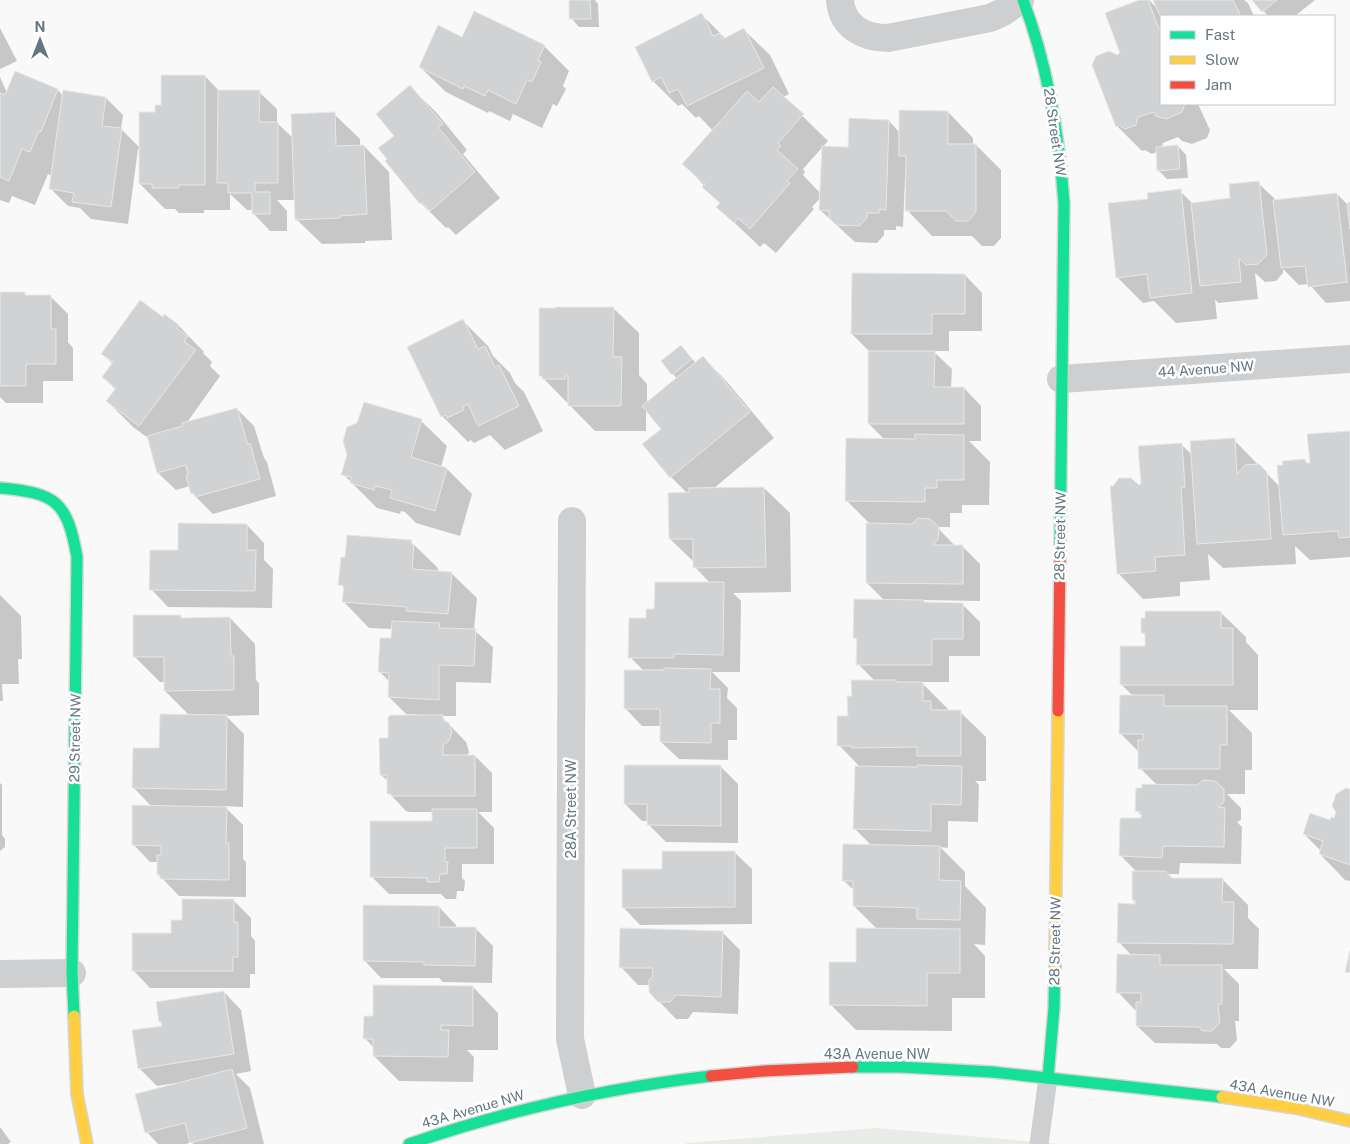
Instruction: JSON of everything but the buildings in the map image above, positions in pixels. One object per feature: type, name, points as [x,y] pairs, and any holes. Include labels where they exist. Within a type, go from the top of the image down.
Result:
[{"type":"street","name":"28 Street NW","points":[[840,0],[844,17],[851,26],[863,35],[875,38],[888,38],[990,18],[1021,0],[1036,30],[1044,62],[1061,153],[1064,203],[1054,1008],[1048,1078]]},
{"type":"street","name":"44 Avenue NW","points":[[1061,379],[1350,359]]},
{"type":"street","name":"29 Street NW","points":[[0,488],[24,490],[44,495],[61,506],[73,531],[77,557],[72,973],[77,1094],[87,1144]]},
{"type":"street","name":"28A Street NW","points":[[572,521],[570,1039],[582,1095]]},
{"type":"street","points":[[0,974],[72,973]]},
{"type":"street","name":"43A Avenue NW","points":[[409,1144],[516,1111],[582,1095],[674,1080],[753,1072],[847,1068],[944,1069],[1048,1078],[1221,1098],[1283,1107],[1350,1121]]},
{"type":"lane","points":[[1039,1144],[1048,1078]]},
{"type":"shaded area","points":[[876,1128],[1060,1144],[685,1144],[687,1143]]},
{"type":"traffic: fast","points":[[1023,0],[1046,75],[1059,151],[1064,203],[1060,554]]},
{"type":"traffic: fast","points":[[0,488],[34,493],[56,503],[69,523],[77,557],[72,973],[74,1016]]},
{"type":"traffic: fast","points":[[1048,1078],[1054,1008],[1055,965]]},
{"type":"traffic: fast","points":[[853,1067],[901,1067],[992,1072],[1222,1097]]},
{"type":"traffic: fast","points":[[409,1144],[483,1121],[558,1102],[634,1087],[711,1076]]},
{"type":"traffic: slow","points":[[1055,965],[1058,711]]},
{"type":"traffic: slow","points":[[74,1016],[77,1094],[87,1144]]},
{"type":"traffic: slow","points":[[1222,1097],[1295,1108],[1350,1121]]},
{"type":"traffic: jam","points":[[1058,711],[1060,554]]},
{"type":"traffic: jam","points":[[711,1076],[764,1071],[853,1067]]}]
